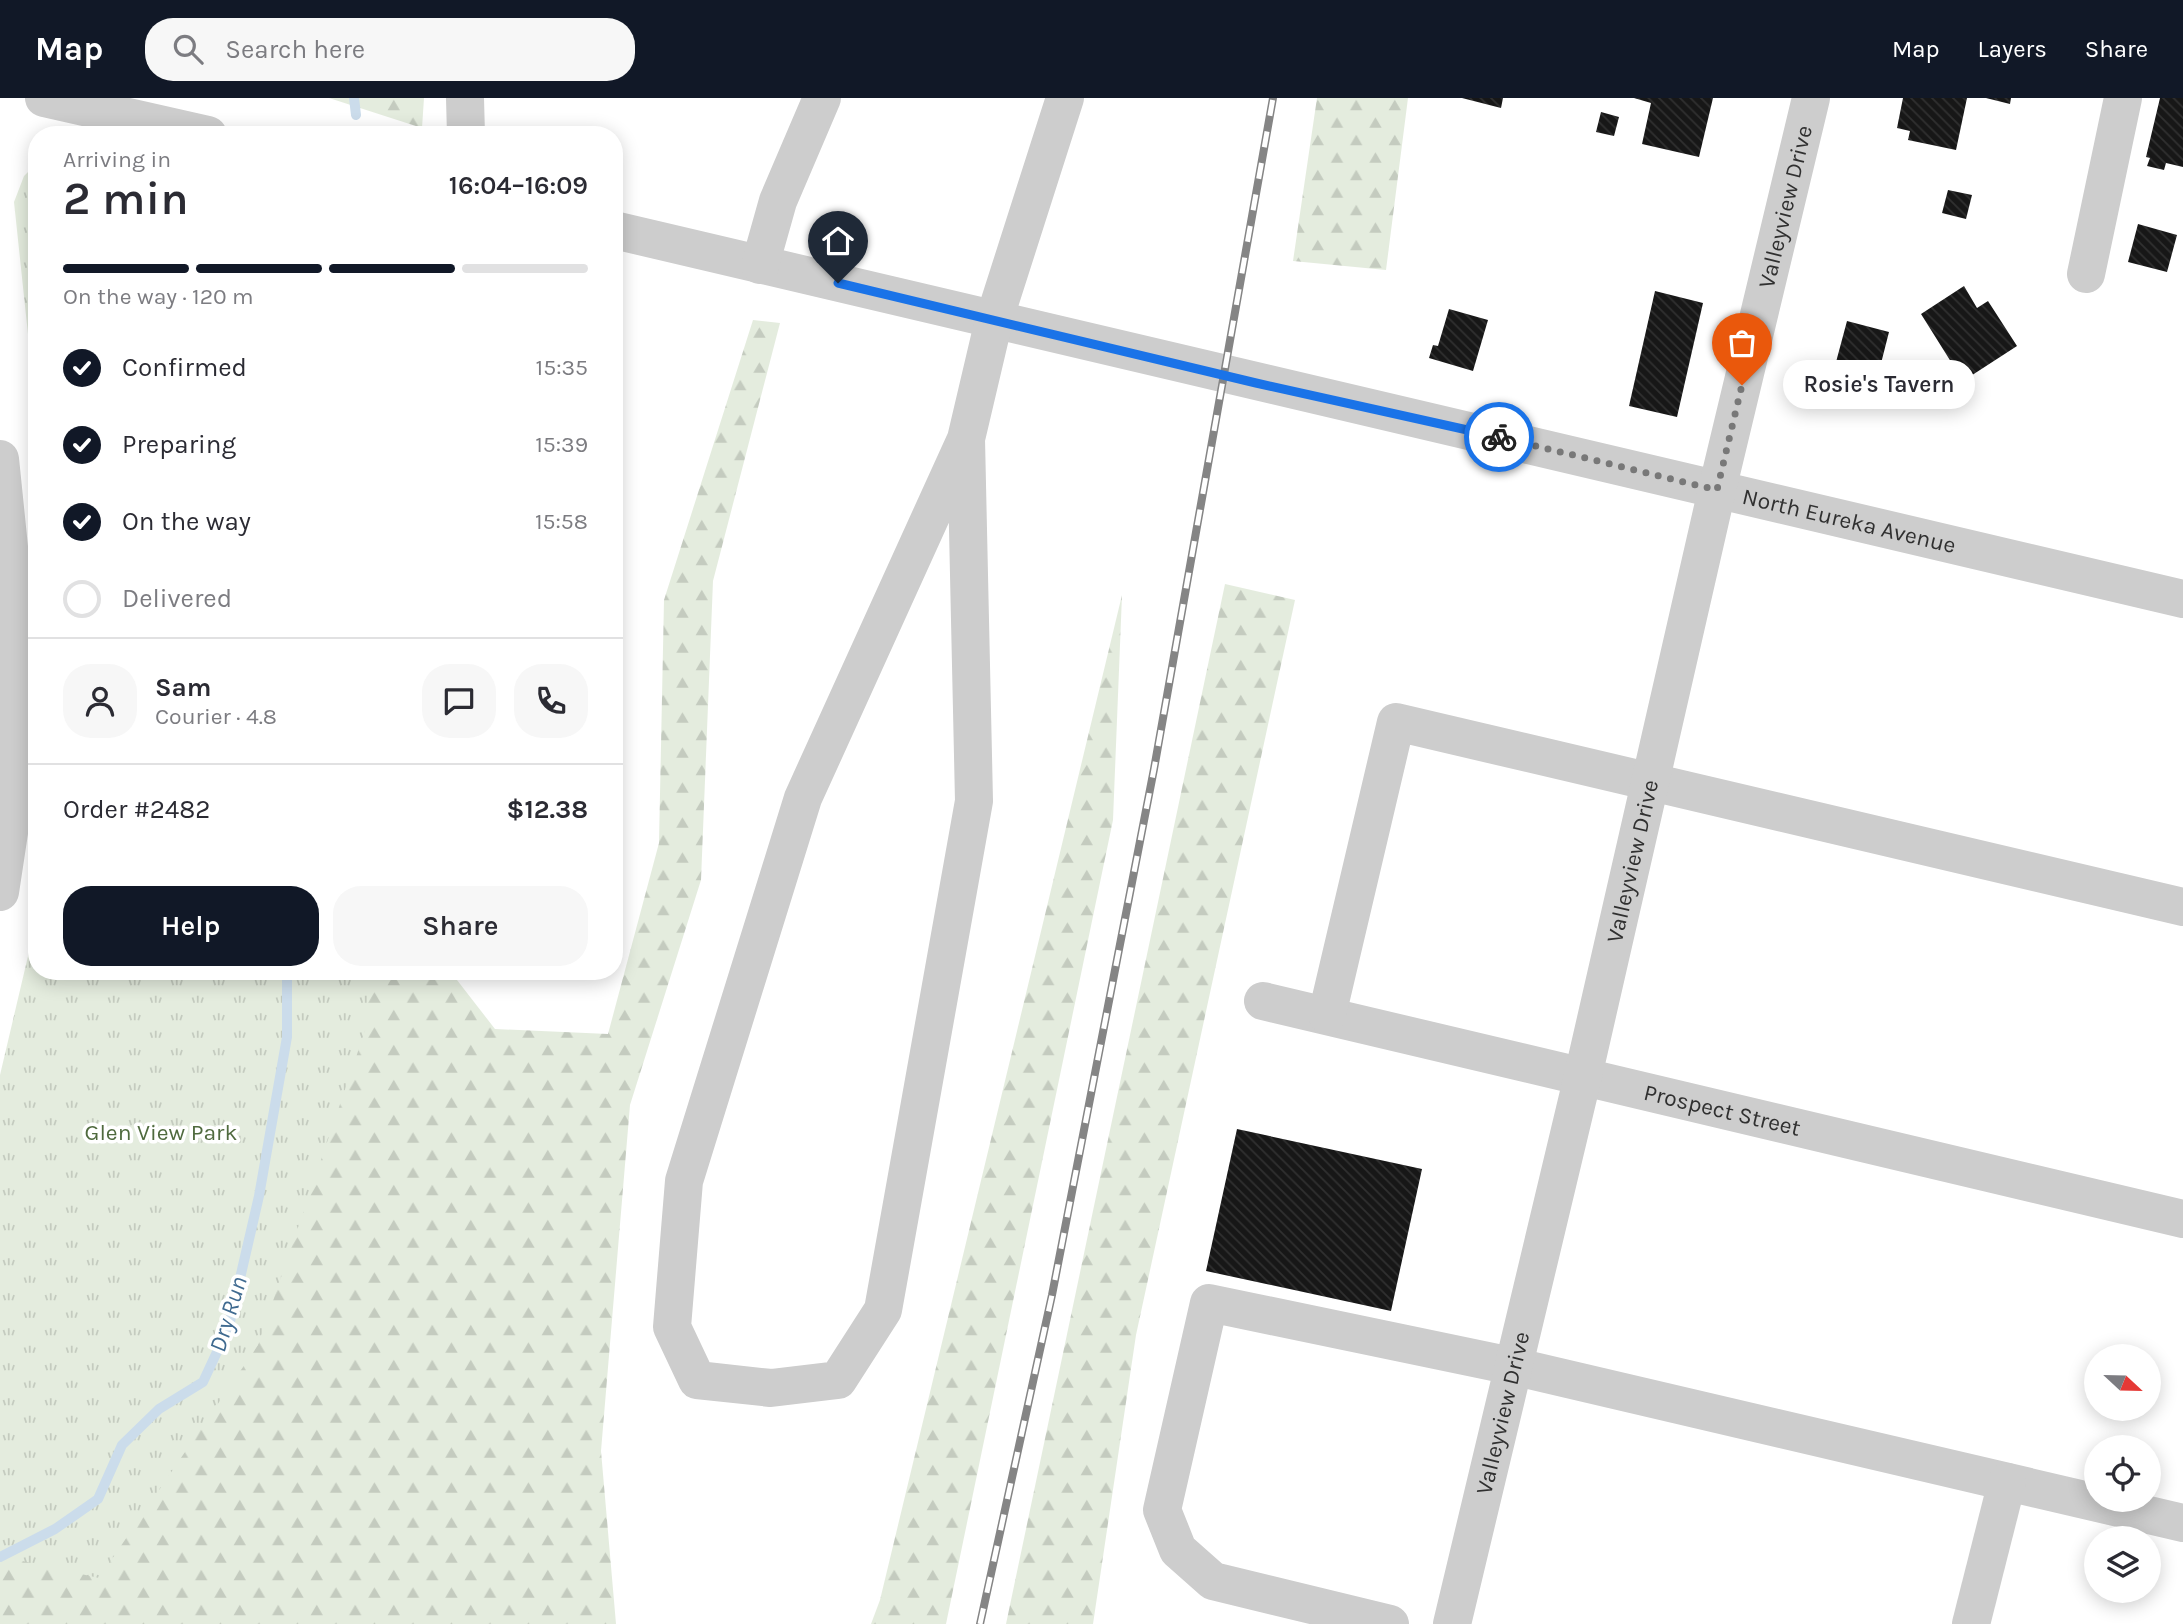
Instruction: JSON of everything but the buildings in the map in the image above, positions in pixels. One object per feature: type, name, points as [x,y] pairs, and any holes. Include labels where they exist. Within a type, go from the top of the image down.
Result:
[{"type":"street","points":[[44,98],[168,126]]},
{"type":"street","points":[[465,98],[466,126]]},
{"type":"street","points":[[760,264],[778,201],[822,98]]},
{"type":"street","points":[[966,439],[974,800],[883,1310],[838,1380],[771,1388],[697,1380],[673,1327],[684,1181],[803,798],[966,439],[994,320],[1065,98]]},
{"type":"street","name":"Valleyview Drive","points":[[1452,1624],[1811,98]]},
{"type":"street","points":[[2086,274],[2123,98]]},
{"type":"street","name":"North Eureka Avenue","points":[[623,232],[2183,599]]},
{"type":"street","points":[[0,459],[7,594],[10,826],[0,892]]},
{"type":"street","points":[[1327,1016],[1396,722],[2183,907]]},
{"type":"street","name":"Prospect Street","points":[[1263,1001],[2183,1219]]},
{"type":"street","points":[[1390,1624],[1213,1581],[1178,1550],[1161,1510],[1209,1303],[1512,1366],[2183,1523]]},
{"type":"street","points":[[1971,1624],[2007,1482]]},
{"type":"green space","points":[[329,98],[424,98],[422,126]]},
{"type":"green space","points":[[1317,98],[1408,98],[1386,270],[1293,261]]},
{"type":"green space","points":[[28,172],[28,334],[14,202]]},
{"type":"green space","points":[[753,320],[780,323],[713,581],[701,880],[630,1105],[601,1451],[616,1624],[0,1624],[0,1339],[194,980],[457,980],[495,1029],[608,1034],[659,843],[664,600]]},
{"type":"green space","points":[[1225,584],[1295,600],[1136,1335],[1093,1624],[1006,1624]]},
{"type":"green space","points":[[1122,595],[1113,820],[946,1624],[871,1624],[880,1600]]},
{"type":"green space","name":"Glen View Park","points":[[28,956],[28,980],[367,980],[368,1022],[258,1345],[99,1578],[0,1556],[0,1075]]},
{"type":"waterway","name":"Dry Run","points":[[354,98],[356,115]]},
{"type":"waterway","name":"Dry Run","points":[[0,1557],[55,1529],[98,1499],[122,1445],[159,1409],[203,1382],[229,1326],[259,1196],[287,1037],[287,980]]},
{"type":"railway","points":[[980,1624],[1052,1295],[1154,769],[1273,98]]},
{"type":"way so far","points":[[1499,437],[1717,490],[1742,385]]},
{"type":"place","name":"Rosie's Tavern","points":[[1742,385]]},
{"type":"route","points":[[838,283],[1256,383],[1499,437]]}]
